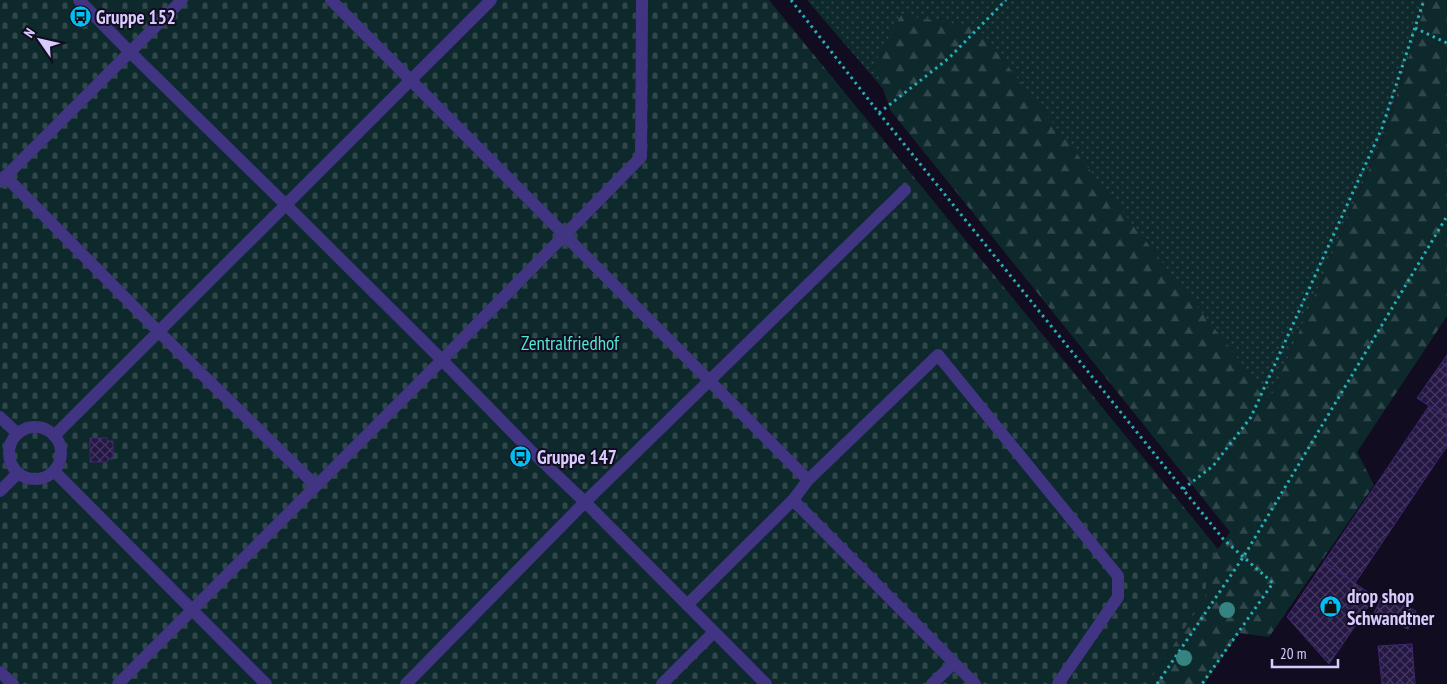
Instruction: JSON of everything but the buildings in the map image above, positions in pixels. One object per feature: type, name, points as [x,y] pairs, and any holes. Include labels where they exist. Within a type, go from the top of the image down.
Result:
[{"type":"lane","points":[[79,0],[766,684]]},
{"type":"lane","points":[[182,0],[3,179],[316,486]]},
{"type":"lane","points":[[330,0],[808,480]]},
{"type":"lane","points":[[54,436],[491,0]]},
{"type":"lane","points":[[118,684],[442,360],[641,157],[642,0]]},
{"type":"lane","points":[[406,684],[585,502],[905,190]]},
{"type":"lane","points":[[687,605],[793,500],[808,480],[938,355],[1118,576],[1118,597],[1058,684]]},
{"type":"lane","points":[[0,417],[18,434]]},
{"type":"lane","points":[[41,428],[54,436],[58,443],[60,458],[54,471],[40,479],[24,477],[18,473],[12,466],[9,458],[9,449],[12,441],[18,434],[24,430],[41,428]]},
{"type":"lane","points":[[54,471],[266,684]]},
{"type":"lane","points":[[0,491],[18,473]]},
{"type":"lane","points":[[793,500],[975,684]]},
{"type":"lane","points":[[662,684],[714,632]]},
{"type":"lane","points":[[932,684],[954,662]]},
{"type":"lane","points":[[0,672],[12,684]]},
{"type":"path","points":[[791,0],[879,114],[1224,540],[1273,583],[1202,684]]},
{"type":"path","points":[[879,114],[949,58],[1006,0]]},
{"type":"path","points":[[1183,489],[1213,466],[1251,417],[1382,128],[1424,0]]},
{"type":"path","points":[[1415,28],[1447,43]]},
{"type":"path","points":[[1157,684],[1244,556],[1447,216]]},
{"type":"green space","name":"Zentralfriedhof","points":[[0,0],[769,0],[1218,549],[1208,563],[1205,598],[1147,684],[0,684]]},
{"type":"green space","points":[[807,0],[1427,0],[1384,134],[1270,400],[977,27],[874,64],[885,91]]},
{"type":"green space","points":[[1427,0],[1447,0],[1447,316],[1357,452],[1374,485],[1269,637],[1239,633],[1204,684],[1147,684],[1205,598],[1208,563],[1230,532],[891,111],[874,64],[901,15],[977,27],[1270,399],[1384,135]]},
{"type":"place","name":"Gruppe 152","points":[[80,17]]},
{"type":"place","name":"Gruppe 147","points":[[521,457]]},
{"type":"place","name":"drop shop Schwandtner","points":[[1331,607]]}]
